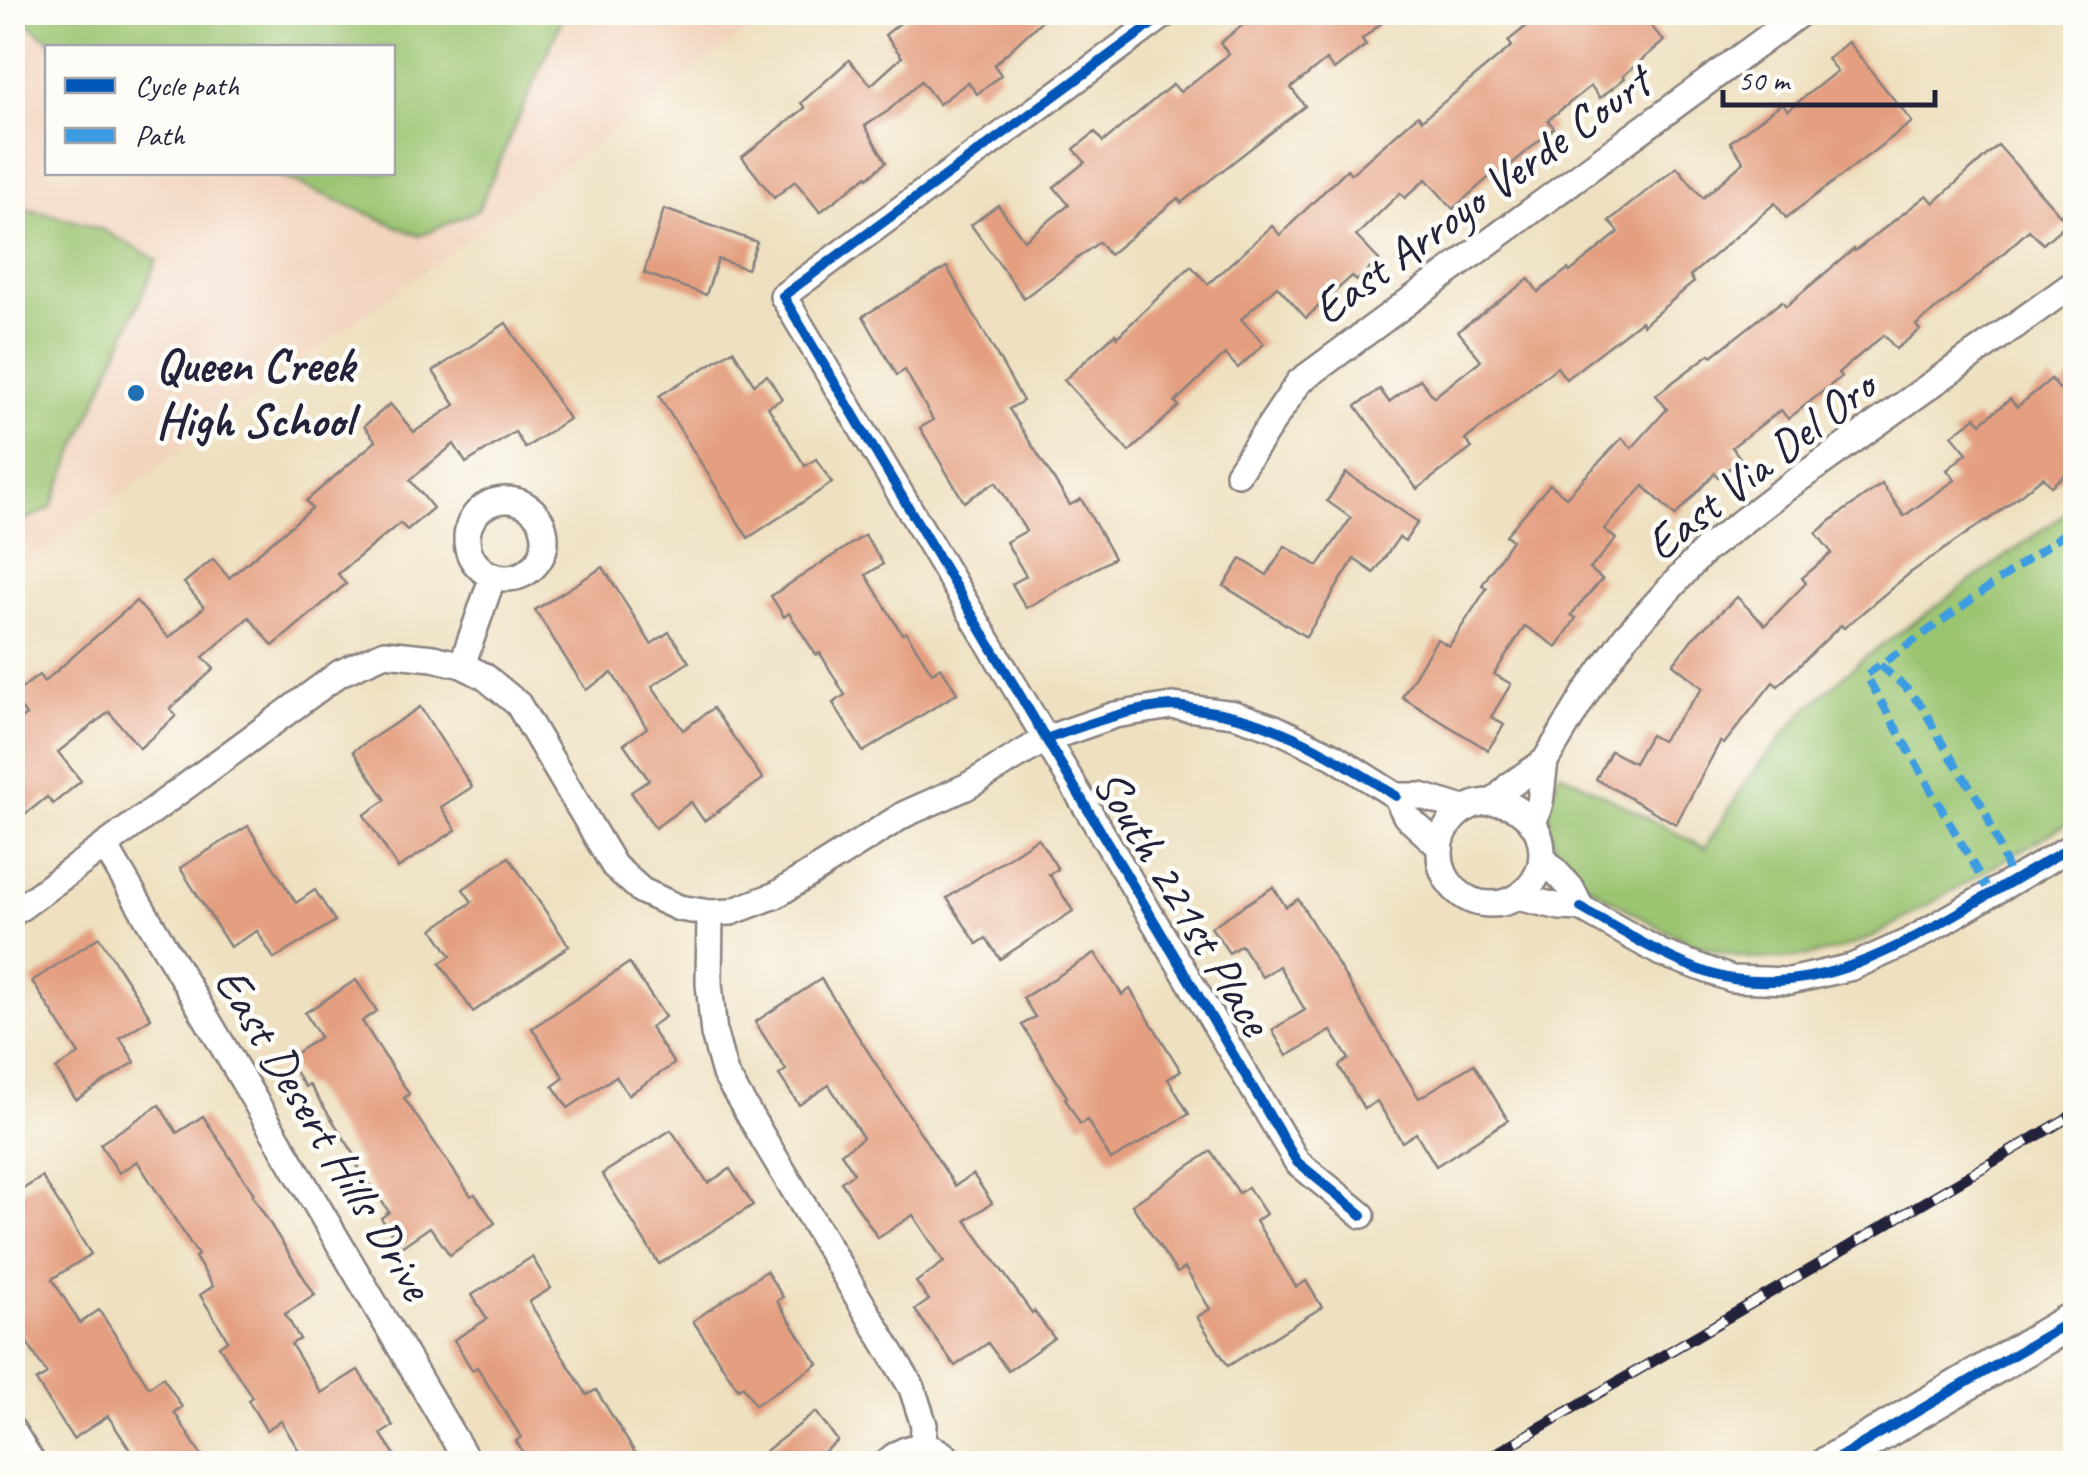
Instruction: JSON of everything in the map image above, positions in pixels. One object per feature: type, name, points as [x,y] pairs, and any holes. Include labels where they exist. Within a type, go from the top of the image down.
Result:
[{"type":"main road","points":[[1828,1464],[2076,1318]]},
{"type":"street","name":"East Arroyo Verde Court","points":[[1238,473],[1299,382],[1802,12]]},
{"type":"street","name":"South 221st Place","points":[[1166,13],[783,296],[1297,1162],[1362,1215]]},
{"type":"street","name":"East Via Del Oro","points":[[1494,802],[1545,760],[1626,636],[1705,550],[2076,282]]},
{"type":"street","points":[[462,665],[493,576]]},
{"type":"street","points":[[12,914],[340,673],[385,653],[462,665],[484,676],[518,704],[614,866],[642,891],[679,908],[732,912],[776,895],[905,814],[966,786],[1046,739],[1115,715],[1172,706],[1234,714],[1275,728],[1333,756],[1396,796],[1406,816],[1440,848]]},
{"type":"street","name":"East Via Del Oro","points":[[1533,824],[1540,803],[1545,760]]},
{"type":"street","points":[[1396,796],[1421,796],[1464,809]]},
{"type":"street","points":[[1494,802],[1516,808],[1533,824],[1542,857],[1534,880],[1517,897],[1486,904],[1470,900],[1446,879],[1440,864],[1440,848],[1452,819],[1464,809],[1494,802]]},
{"type":"street","points":[[1517,897],[1581,908],[1699,969],[1732,979],[1790,981],[1852,967],[1910,941],[2076,844]]},
{"type":"street","name":"East Desert Hills Drive","points":[[105,846],[470,1464]]},
{"type":"street","points":[[1542,857],[1571,888],[1581,908]]},
{"type":"street","points":[[710,913],[709,983],[714,1034],[725,1074],[912,1388],[924,1425],[922,1446]]},
{"type":"street","points":[[12,1430],[33,1464]]},
{"type":"street","points":[[885,1464],[908,1447],[922,1446],[936,1450],[953,1464]]},
{"type":"shaded area","name":"Queen Creek High School","points":[[13,13],[772,13],[13,575]]},
{"type":"green space","points":[[23,12],[565,13],[478,210],[419,236],[279,175],[395,175],[395,45],[56,45],[22,20]]},
{"type":"green space","points":[[13,207],[103,230],[157,260],[50,509],[24,520],[12,515]]},
{"type":"green space","points":[[2075,506],[2075,819],[1866,940],[1814,955],[1787,958],[1751,958],[1687,940],[1594,889],[1562,861],[1549,823],[1550,803],[1560,772],[1705,848],[1749,777],[1800,716],[1859,662]]},
{"type":"building","points":[[914,12],[1051,12],[994,65],[1001,75],[977,94],[968,82],[939,104],[921,81],[865,126],[886,162],[820,212],[795,181],[774,198],[742,157],[805,108],[801,103],[849,60],[871,85],[902,57],[885,35]]},
{"type":"building","points":[[1259,12],[1307,12],[1316,24],[1330,12],[1395,12],[1362,39],[1366,45],[1334,70],[1326,60],[1291,88],[1305,106],[1181,203],[1178,198],[1109,255],[1099,242],[1024,298],[971,225],[998,205],[1024,240],[1069,205],[1054,187],[1085,162],[1074,149],[1095,132],[1103,142],[1173,84],[1180,92],[1229,54],[1220,43]]},
{"type":"building","points":[[1544,12],[1669,12],[1652,27],[1664,41],[1625,78],[1600,98],[1591,86],[1548,120],[1554,128],[1453,209],[1426,179],[1405,198],[1400,193],[1356,236],[1379,260],[1357,281],[1352,276],[1306,318],[1277,286],[1241,319],[1264,344],[1238,368],[1225,354],[1175,402],[1179,406],[1129,452],[1064,380],[1115,334],[1117,337],[1191,266],[1208,284],[1272,226],[1280,235],[1347,169],[1351,174],[1418,115],[1422,120],[1512,46],[1508,41]]},
{"type":"building","points":[[1848,42],[1912,122],[1786,218],[1775,203],[1690,276],[1694,282],[1643,325],[1641,321],[1566,379],[1557,367],[1465,440],[1472,448],[1417,489],[1356,406],[1380,389],[1389,402],[1420,379],[1434,397],[1481,360],[1458,331],[1529,279],[1538,292],[1568,269],[1570,272],[1619,232],[1609,221],[1677,167],[1703,198],[1744,162],[1730,142],[1782,103],[1788,110],[1837,71],[1827,59]]},
{"type":"building","points":[[1998,145],[2067,223],[2043,244],[2029,230],[1916,325],[1920,330],[1896,349],[1884,335],[1838,373],[1841,377],[1788,419],[1781,410],[1732,447],[1741,459],[1718,477],[1715,473],[1675,516],[1644,486],[1604,529],[1616,539],[1590,569],[1602,579],[1571,615],[1576,618],[1557,647],[1525,626],[1494,674],[1511,684],[1491,717],[1504,725],[1488,750],[1402,697],[1437,639],[1449,646],[1487,588],[1482,585],[1512,540],[1506,535],[1550,484],[1566,497],[1622,438],[1632,448],[1667,409],[1656,395],[1782,301],[1786,306],[1927,195],[1934,203]]},
{"type":"building","points":[[664,209],[757,242],[747,269],[718,259],[706,295],[644,273]]},
{"type":"building","points":[[947,267],[1023,401],[1009,409],[1070,505],[1081,499],[1114,558],[1026,608],[1012,584],[1026,576],[1006,542],[1026,531],[996,482],[964,502],[920,428],[933,420],[905,370],[897,375],[863,316]]},
{"type":"building","points":[[506,323],[569,419],[525,448],[515,432],[466,463],[454,444],[410,480],[433,508],[407,530],[400,523],[338,574],[346,584],[273,646],[249,617],[203,657],[214,669],[170,709],[176,716],[140,748],[109,712],[58,752],[81,781],[53,804],[47,797],[12,825],[12,726],[26,715],[12,696],[39,675],[44,682],[136,601],[169,638],[204,607],[184,583],[213,559],[229,578],[312,508],[306,501],[376,441],[364,426],[390,404],[414,432],[455,405],[433,371]]},
{"type":"building","points":[[733,350],[754,384],[767,375],[782,399],[768,407],[805,466],[816,459],[832,483],[748,538],[659,396]]},
{"type":"building","points":[[2076,375],[2076,466],[2051,486],[2043,477],[1910,573],[1844,628],[1841,625],[1778,686],[1773,682],[1724,744],[1720,742],[1676,824],[1596,779],[1611,751],[1634,763],[1650,735],[1661,741],[1703,688],[1673,664],[1692,639],[1737,597],[1765,625],[1806,583],[1802,578],[1832,553],[1816,533],[1838,515],[1882,484],[1904,516],[1955,480],[1947,470],[1967,453],[1952,435],[1976,417],[1981,423],[2010,399],[2017,407],[2051,379],[2059,389]]},
{"type":"building","points":[[1346,473],[1418,522],[1405,541],[1399,537],[1374,573],[1354,559],[1306,637],[1224,586],[1241,559],[1267,575],[1285,546],[1318,566],[1351,518],[1327,501]]},
{"type":"building","points":[[865,535],[883,564],[866,575],[902,634],[906,632],[932,673],[941,667],[957,693],[863,752],[833,703],[845,695],[820,653],[816,655],[789,613],[784,617],[771,596]]},
{"type":"building","points":[[603,567],[651,644],[669,632],[689,662],[652,686],[683,730],[713,708],[763,779],[704,821],[691,802],[655,828],[631,792],[649,780],[624,744],[647,728],[612,673],[586,690],[535,610]]},
{"type":"building","points":[[420,707],[472,787],[441,807],[456,830],[398,868],[364,815],[386,800],[353,751]]},
{"type":"building","points":[[248,826],[296,903],[315,890],[335,921],[274,959],[257,931],[230,947],[180,868]]},
{"type":"building","points":[[1038,838],[1058,869],[1049,874],[1073,911],[1000,959],[986,938],[977,944],[947,898]]},
{"type":"building","points":[[509,857],[569,946],[473,1012],[440,963],[451,956],[433,929],[472,902],[463,889]]},
{"type":"building","points":[[1273,887],[1286,907],[1298,899],[1419,1098],[1474,1064],[1508,1120],[1436,1166],[1416,1133],[1402,1142],[1377,1101],[1364,1109],[1339,1066],[1349,1059],[1331,1031],[1287,1056],[1272,1030],[1305,1010],[1279,966],[1262,977],[1241,945],[1229,953],[1211,927]]},
{"type":"building","points":[[99,937],[151,1018],[120,1038],[135,1062],[76,1100],[56,1069],[79,1054],[32,981]]},
{"type":"building","points":[[1095,953],[1122,995],[1130,989],[1181,1071],[1168,1079],[1189,1114],[1111,1160],[1087,1120],[1080,1124],[1022,1025],[1035,1017],[1023,998]]},
{"type":"building","points":[[629,963],[665,1017],[650,1027],[674,1064],[628,1095],[616,1076],[568,1108],[553,1086],[564,1078],[532,1028]]},
{"type":"building","points":[[821,979],[955,1186],[973,1174],[992,1203],[966,1220],[1054,1338],[1008,1371],[988,1343],[955,1366],[915,1310],[929,1300],[916,1282],[944,1262],[913,1215],[878,1238],[841,1182],[854,1173],[841,1153],[863,1138],[829,1085],[799,1105],[779,1075],[786,1070],[755,1022]]},
{"type":"building","points":[[356,980],[377,1011],[362,1021],[409,1094],[404,1098],[471,1196],[475,1194],[495,1223],[450,1255],[430,1227],[401,1247],[381,1218],[389,1212],[357,1165],[360,1163],[309,1084],[305,1087],[287,1059],[320,1037],[305,1013]]},
{"type":"building","points":[[159,1105],[177,1133],[203,1116],[254,1194],[315,1295],[285,1314],[300,1339],[291,1344],[321,1393],[358,1370],[393,1426],[381,1434],[395,1455],[382,1464],[307,1464],[281,1421],[266,1430],[248,1400],[252,1397],[219,1346],[228,1340],[200,1295],[213,1286],[195,1257],[198,1255],[137,1161],[119,1173],[100,1144]]},
{"type":"building","points":[[671,1130],[708,1183],[730,1169],[753,1205],[659,1264],[602,1174]]},
{"type":"building","points":[[1211,1151],[1239,1193],[1248,1187],[1266,1214],[1256,1221],[1296,1287],[1306,1281],[1322,1307],[1228,1366],[1197,1317],[1210,1309],[1185,1268],[1177,1273],[1132,1205]]},
{"type":"building","points":[[42,1177],[91,1254],[52,1279],[80,1323],[99,1310],[149,1387],[163,1377],[182,1407],[174,1412],[207,1464],[139,1464],[108,1416],[73,1439],[36,1381],[47,1374],[12,1319],[12,1196]]},
{"type":"building","points":[[532,1257],[551,1288],[529,1302],[587,1395],[596,1390],[642,1464],[530,1464],[516,1441],[521,1437],[477,1367],[472,1370],[454,1340],[487,1319],[472,1295]]},
{"type":"building","points":[[766,1271],[783,1297],[777,1301],[818,1364],[755,1405],[743,1386],[738,1389],[693,1321]]},
{"type":"building","points":[[816,1412],[838,1441],[808,1464],[749,1464]]},
{"type":"railway","points":[[1478,1464],[2076,1113]]},
{"type":"marked path","points":[[1990,894],[1866,675],[2076,525]]},
{"type":"marked path","points":[[1880,665],[1923,708],[1984,808],[2012,881]]},
{"type":"cycle path","points":[[1168,12],[783,296],[1297,1162],[1362,1215]]},
{"type":"cycle path","points":[[1046,739],[1139,710],[1172,706],[1202,710],[1280,731],[1396,796]]},
{"type":"cycle path","points":[[1581,908],[1655,950],[1715,975],[1766,981],[1797,979],[1857,964],[1886,951],[2076,844]]},
{"type":"cycle path","points":[[1828,1464],[2076,1318]]},
{"type":"place","name":"Queen Creek High School","points":[[136,393]]}]
